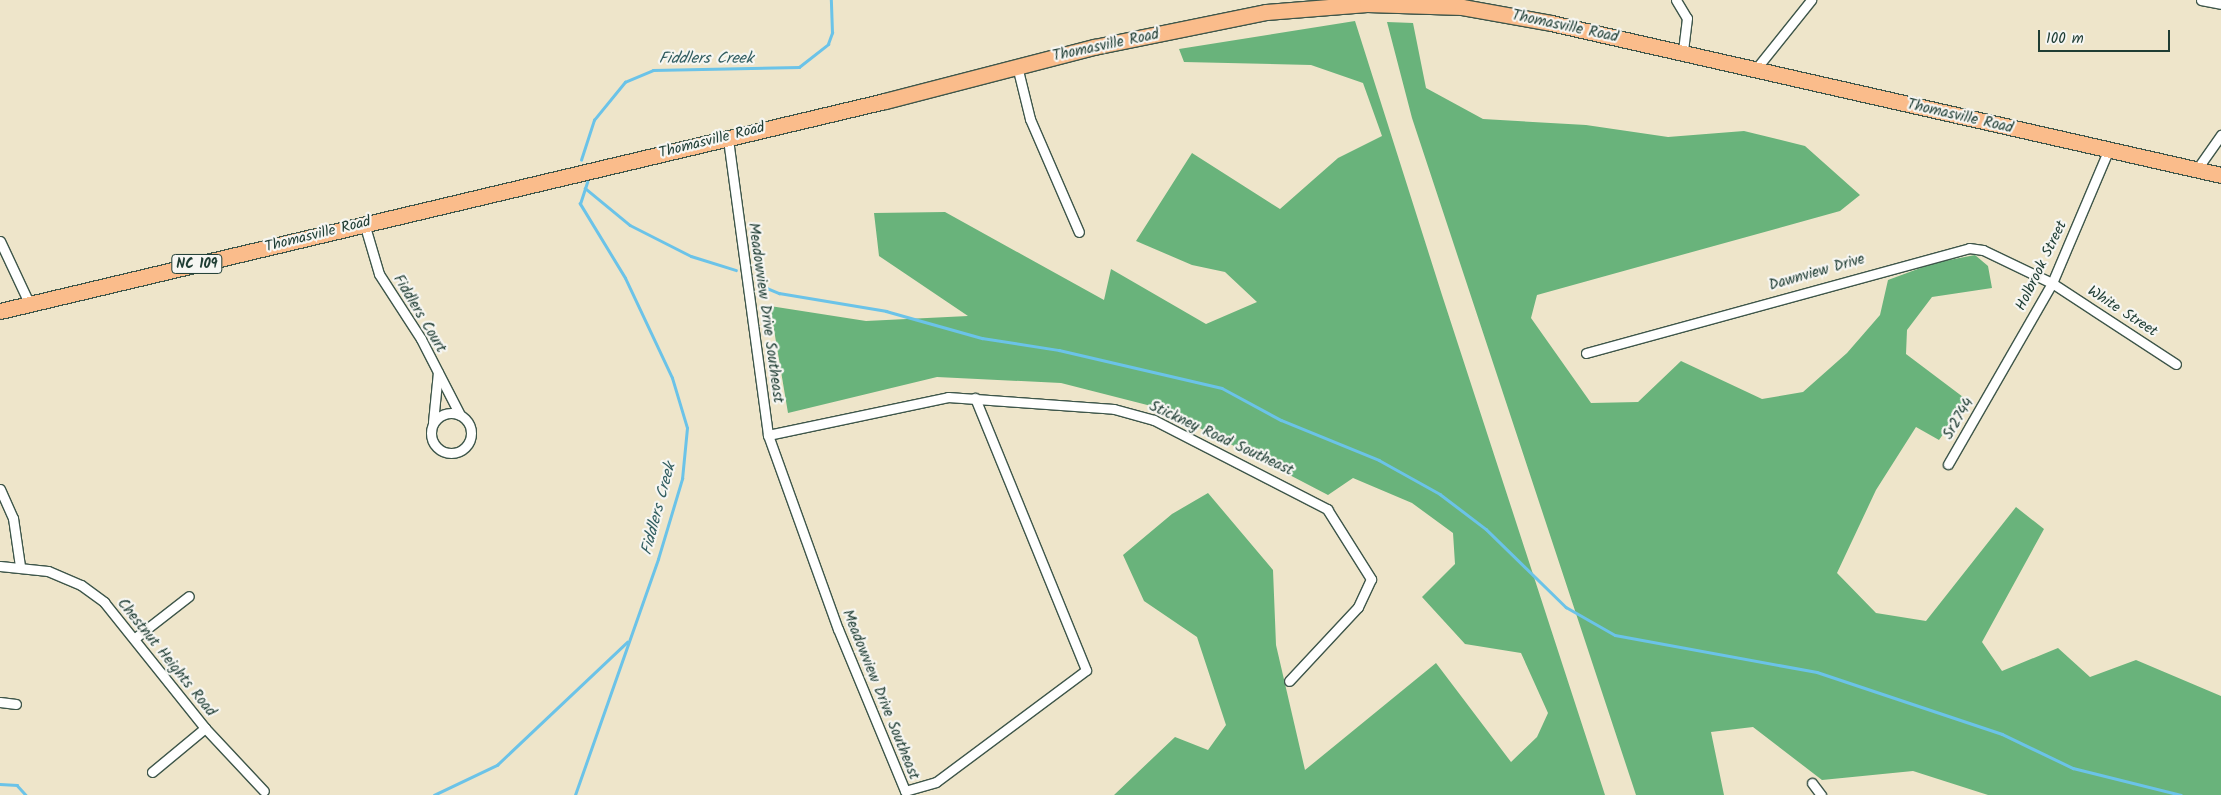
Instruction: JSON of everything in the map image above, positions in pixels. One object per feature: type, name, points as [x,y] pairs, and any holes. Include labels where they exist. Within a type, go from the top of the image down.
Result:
[{"type":"main road","name":"Thomasville Road","points":[[0,311],[364,223],[728,139],[1017,66],[1266,12],[1367,4],[1462,7],[1683,53],[2108,152],[2221,175]]},
{"type":"street","points":[[1676,0],[1687,18],[1683,53]]},
{"type":"street","points":[[1755,70],[1811,0]]},
{"type":"street","points":[[2201,0],[2221,4]]},
{"type":"street","points":[[1017,66],[1030,119],[1079,232]]},
{"type":"street","points":[[2196,169],[2221,135]]},
{"type":"street","name":"Meadowview Drive Southeast","points":[[728,139],[768,435],[838,629],[905,791],[936,782],[1086,670],[975,398]]},
{"type":"street","name":"Holbrook Street","points":[[1993,388],[2052,283],[2108,152]]},
{"type":"street","name":"Fiddlers Court","points":[[364,223],[379,274],[438,372],[471,434],[468,443],[454,453],[436,448],[430,431],[433,422]]},
{"type":"street","points":[[0,240],[29,303]]},
{"type":"street","name":"Dawnview Drive","points":[[1586,353],[1969,248],[1983,250],[2052,283]]},
{"type":"street","name":"White Street","points":[[2052,283],[2176,364]]},
{"type":"street","points":[[433,422],[438,372]]},
{"type":"street","name":"Sr2744","points":[[1948,464],[1993,388]]},
{"type":"street","name":"Stickney Road Southeast","points":[[768,435],[920,400],[975,398],[1114,409],[1154,420],[1327,509],[1371,579],[1358,608],[1289,681]]},
{"type":"street","points":[[433,422],[447,412],[460,415]]},
{"type":"street","points":[[0,489],[13,518],[20,566]]},
{"type":"street","name":"Chestnut Heights Road","points":[[0,566],[20,566],[48,571],[80,585],[104,602],[135,638],[205,728],[264,791]]},
{"type":"street","points":[[135,638],[189,596]]},
{"type":"street","points":[[0,702],[16,704]]},
{"type":"street","points":[[152,772],[205,728]]},
{"type":"street","points":[[1812,783],[1821,795]]},
{"type":"green space","points":[[1355,21],[1605,795],[1114,795],[1175,737],[1208,750],[1226,725],[1197,637],[1144,601],[1123,555],[1172,514],[1208,493],[1273,570],[1276,645],[1305,770],[1436,663],[1511,762],[1537,737],[1548,713],[1521,653],[1465,644],[1422,597],[1455,564],[1453,533],[1412,503],[1353,478],[1328,495],[1163,409],[1061,383],[937,377],[788,413],[770,306],[866,321],[968,316],[879,256],[874,213],[945,212],[1104,300],[1111,269],[1206,324],[1257,302],[1225,272],[1192,265],[1136,241],[1192,153],[1280,209],[1338,158],[1382,136],[1363,83],[1311,65],[1184,62],[1179,49]]},
{"type":"green space","points":[[1387,22],[1413,23],[1426,88],[1483,119],[1586,125],[1668,137],[1744,131],[1805,146],[1860,195],[1840,211],[1537,295],[1531,318],[1591,403],[1638,402],[1681,361],[1762,399],[1803,392],[1847,353],[1880,315],[1888,280],[1934,263],[1975,255],[1988,266],[1992,288],[1932,297],[1907,330],[1906,354],[1967,400],[1939,440],[1916,427],[1876,490],[1837,573],[1876,613],[1926,621],[2016,507],[2044,529],[1982,642],[2002,671],[2058,648],[2090,677],[2136,660],[2221,696],[2221,795],[1988,795],[1913,771],[1822,780],[1753,727],[1711,732],[1724,795],[1636,795],[1412,118]]},
{"type":"waterway","name":"Fiddlers Creek","points":[[581,160],[594,120],[625,82],[653,70],[799,67],[828,44],[832,33],[831,0]]},
{"type":"waterway","name":"Fiddlers Creek","points":[[575,795],[658,559],[682,479],[687,428],[672,378],[625,278],[580,204],[587,182]]},
{"type":"waterway","points":[[585,188],[630,225],[691,256],[736,270]]},
{"type":"waterway","points":[[760,285],[779,293],[886,311],[982,338],[1059,350],[1222,388],[1281,420],[1379,460],[1440,494],[1486,529],[1566,607],[1615,635],[1817,672],[2002,734],[2073,768],[2181,795]]},
{"type":"waterway","points":[[434,795],[497,765],[627,642]]},
{"type":"waterway","points":[[0,784],[17,785],[26,795]]}]
